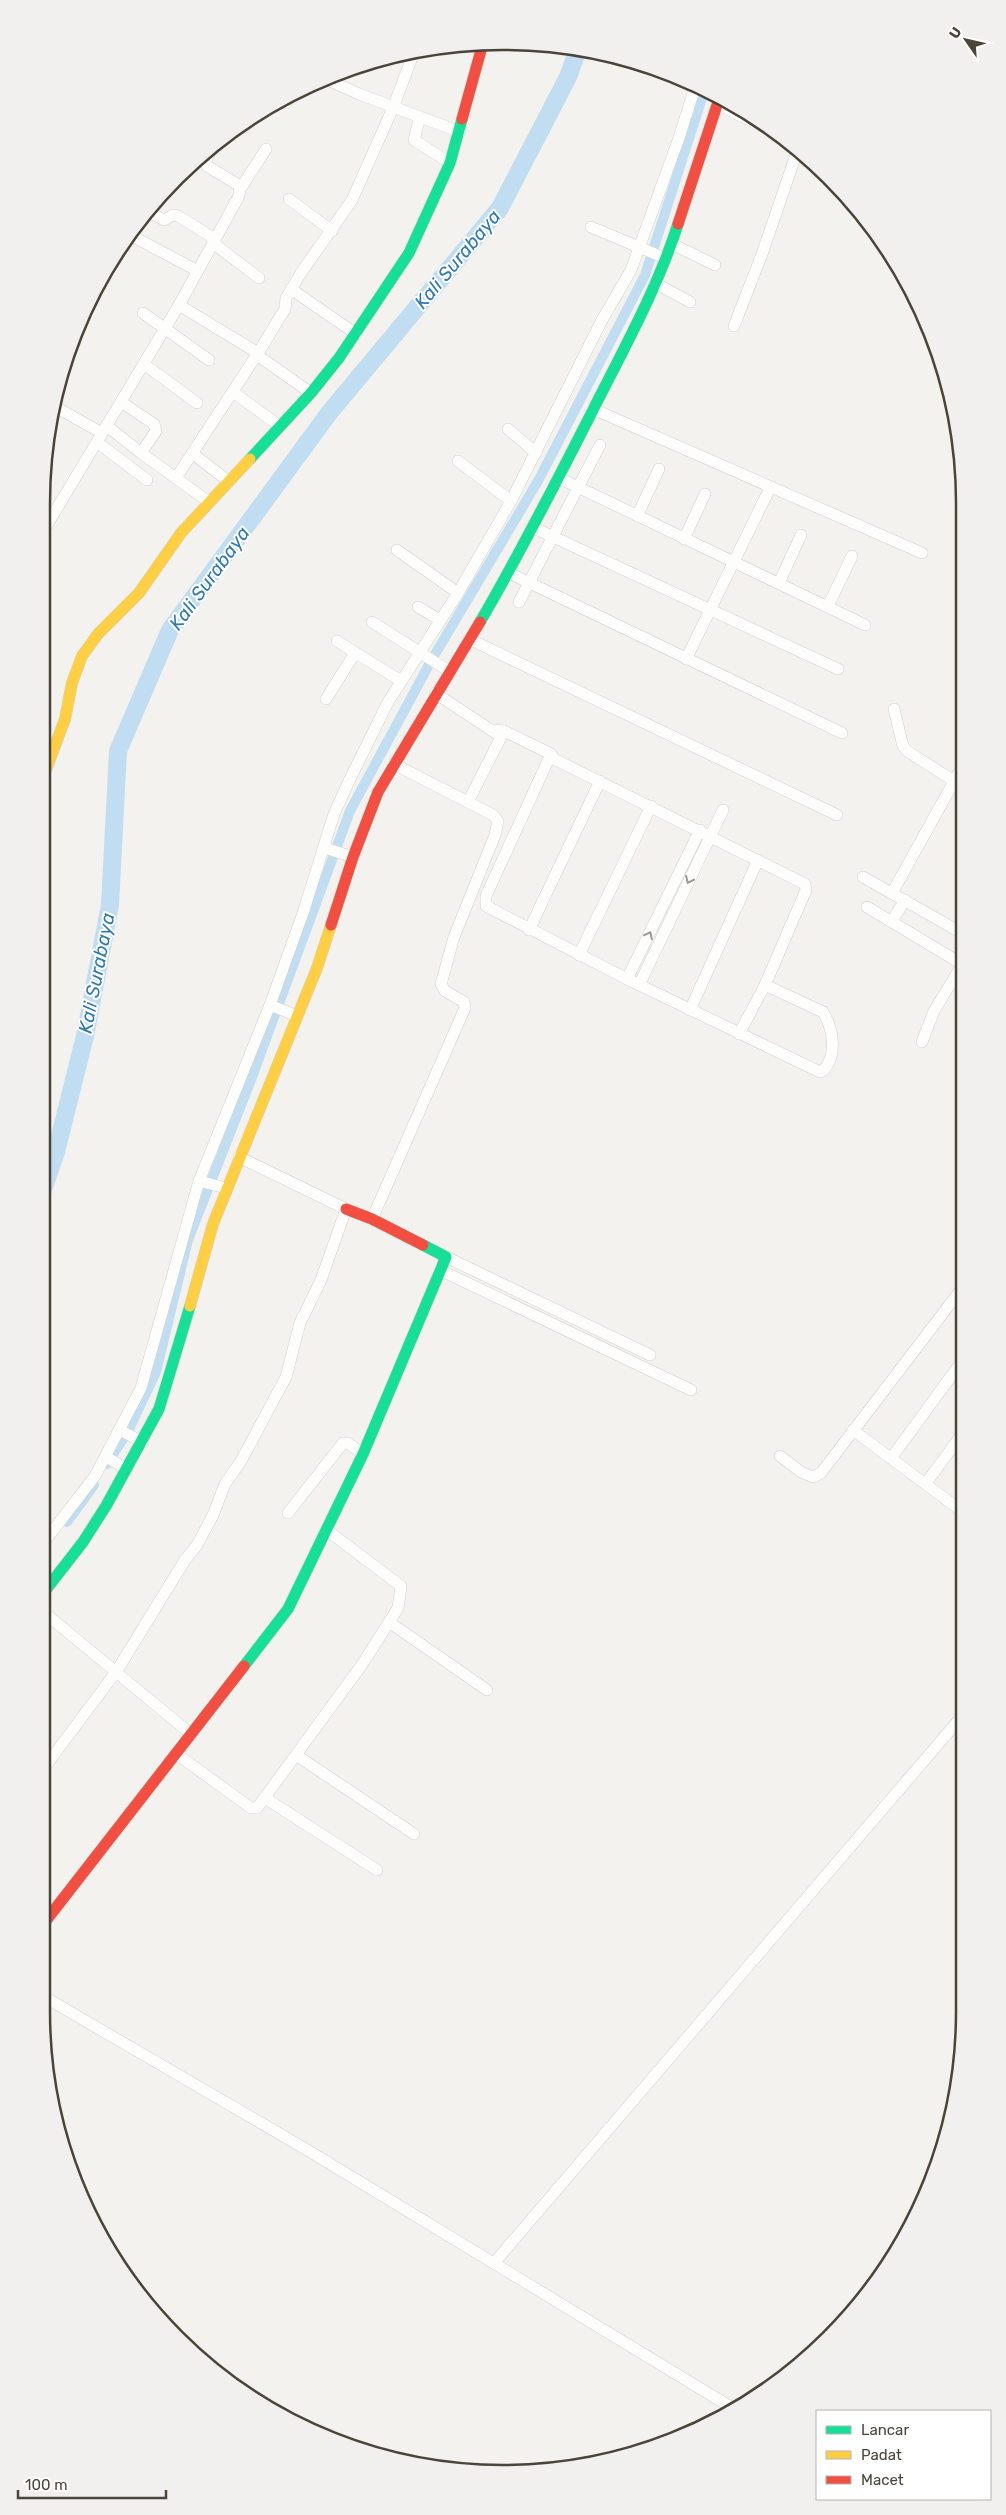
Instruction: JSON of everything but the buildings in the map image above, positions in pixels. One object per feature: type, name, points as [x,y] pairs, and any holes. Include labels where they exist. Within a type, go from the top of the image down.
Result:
[{"type":"street","points":[[50,760],[60,736],[72,683],[82,656],[98,634],[139,593],[181,533],[278,426],[311,393],[356,334],[409,253],[450,163],[481,51]]},
{"type":"street","points":[[176,478],[258,354],[285,308],[286,298],[291,289],[332,231],[357,191],[393,108],[411,60]]},
{"type":"street","points":[[334,82],[393,108],[460,132]]},
{"type":"street","points":[[50,1535],[72,1509],[107,1457],[135,1400],[147,1368],[160,1316],[201,1181],[271,1006],[326,849],[334,814],[388,702],[421,653],[511,501],[602,320],[631,270],[641,249],[693,92]]},
{"type":"street","points":[[50,1584],[83,1542],[126,1469],[167,1388],[222,1187],[239,1157],[293,1014],[317,968],[348,856],[378,792],[449,667],[469,639],[534,528],[633,331],[655,283],[662,257],[672,244],[717,104]]},
{"type":"street","points":[[420,117],[414,140],[450,163]]},
{"type":"street","points":[[50,519],[166,328],[239,196],[241,188],[266,149]]},
{"type":"street","points":[[734,326],[766,246],[795,157]]},
{"type":"street","points":[[207,160],[207,166],[241,188]]},
{"type":"street","points":[[289,200],[332,231]]},
{"type":"street","points":[[154,215],[164,220],[175,215],[214,241],[259,278]]},
{"type":"street","points":[[591,227],[662,257]]},
{"type":"street","points":[[136,238],[198,271]]},
{"type":"street","points":[[672,244],[715,264]]},
{"type":"street","points":[[655,283],[690,302]]},
{"type":"street","points":[[291,289],[356,334]]},
{"type":"street","points":[[179,305],[258,354],[311,393]]},
{"type":"street","points":[[143,314],[166,328],[209,360]]},
{"type":"street","points":[[144,364],[197,403]]},
{"type":"street","points":[[233,392],[278,426]]},
{"type":"street","points":[[121,402],[157,428],[141,453]]},
{"type":"street","points":[[593,409],[922,553]]},
{"type":"street","points":[[60,410],[102,434],[141,453],[209,502]]},
{"type":"street","points":[[508,429],[536,453]]},
{"type":"street","points":[[102,434],[147,480]]},
{"type":"street","points":[[519,602],[600,445]]},
{"type":"street","points":[[192,453],[228,481]]},
{"type":"street","points":[[458,461],[511,501]]},
{"type":"street","points":[[637,516],[660,470]]},
{"type":"street","points":[[559,478],[865,625]]},
{"type":"street","points":[[686,658],[770,488]]},
{"type":"street","points":[[684,539],[705,494]]},
{"type":"street","points":[[534,528],[838,669]]},
{"type":"street","points":[[779,583],[801,536]]},
{"type":"street","points":[[397,550],[458,592]]},
{"type":"street","points":[[828,606],[852,556]]},
{"type":"street","points":[[509,573],[842,733]]},
{"type":"street","points":[[418,608],[440,620]]},
{"type":"street","points":[[372,622],[421,653],[449,667]]},
{"type":"street","points":[[469,639],[837,815]]},
{"type":"street","points":[[337,642],[402,681]]},
{"type":"street","points":[[326,699],[355,653]]},
{"type":"street","points":[[435,694],[464,714],[499,733],[803,882],[806,886],[765,984],[739,1034]]},
{"type":"street","points":[[894,709],[903,746],[907,751],[954,781]]},
{"type":"street","points":[[468,802],[499,733]]},
{"type":"street","points":[[551,758],[484,902],[491,910],[739,1034],[820,1072],[826,1069],[833,1040],[823,1012],[765,984]]},
{"type":"street","points":[[372,1219],[465,1007],[464,1002],[445,991],[441,984],[454,937],[495,835],[498,821],[494,815],[394,764]]},
{"type":"street","points":[[892,893],[956,778]]},
{"type":"street","points":[[529,930],[600,781]]},
{"type":"street","points":[[579,955],[651,806]]},
{"type":"street","points":[[627,979],[705,833],[723,810]]},
{"type":"street","points":[[639,985],[705,833]]},
{"type":"street","points":[[326,849],[348,856]]},
{"type":"street","points":[[690,1010],[758,860]]},
{"type":"street","points":[[863,877],[956,930]]},
{"type":"street","points":[[892,921],[905,900]]},
{"type":"street","points":[[867,908],[892,921],[956,961]]},
{"type":"street","points":[[922,1042],[934,1011],[956,975]]},
{"type":"street","points":[[271,1006],[293,1014]]},
{"type":"street","points":[[239,1157],[346,1209],[372,1219],[650,1355]]},
{"type":"street","points":[[201,1181],[222,1187]]},
{"type":"street","points":[[50,1760],[116,1672],[185,1560],[197,1545],[213,1515],[225,1484],[241,1461],[286,1377],[300,1323],[321,1280],[346,1209]]},
{"type":"street","points":[[50,1916],[180,1756],[191,1734],[288,1609],[329,1531],[446,1256]]},
{"type":"street","points":[[440,1270],[691,1390]]},
{"type":"street","points":[[780,1456],[806,1476],[817,1476],[827,1467],[853,1430],[956,1296]]},
{"type":"street","points":[[892,1457],[956,1370]]},
{"type":"street","points":[[853,1430],[956,1506]]},
{"type":"street","points":[[121,1431],[139,1440]]},
{"type":"street","points":[[288,1513],[343,1443],[348,1443],[363,1454]]},
{"type":"street","points":[[926,1483],[956,1443]]},
{"type":"street","points":[[107,1457],[126,1469]]},
{"type":"street","points":[[180,1756],[251,1808],[257,1808],[361,1666],[400,1602],[400,1585],[329,1531]]},
{"type":"street","points":[[50,1617],[191,1734]]},
{"type":"street","points":[[389,1622],[487,1690]]},
{"type":"street","points":[[494,2263],[956,1723]]},
{"type":"street","points":[[296,1755],[414,1834]]},
{"type":"street","points":[[265,1798],[377,1870]]},
{"type":"street","points":[[50,2000],[309,2150],[727,2405]]},
{"type":"waterway","name":"Kali Surabaya","points":[[50,1169],[85,1036],[110,905],[118,751],[170,630],[329,413],[500,208],[568,77],[575,56]]},
{"type":"waterway","points":[[107,1464],[129,1429],[156,1372],[188,1240],[249,1085],[350,811],[431,661],[538,481],[645,275],[702,97]]},
{"type":"waterway","points":[[67,1522],[94,1485]]},
{"type":"traffic: fast","points":[[250,459],[311,393],[339,358],[409,253],[450,163],[462,119]]},
{"type":"traffic: fast","points":[[480,622],[537,519],[627,344],[660,273],[678,224]]},
{"type":"traffic: fast","points":[[244,1666],[288,1609],[363,1454],[446,1257],[423,1245]]},
{"type":"traffic: fast","points":[[50,1584],[83,1542],[106,1506],[159,1409],[190,1306]]},
{"type":"traffic: slow","points":[[50,759],[65,719],[72,683],[82,656],[98,634],[139,593],[181,533],[250,459]]},
{"type":"traffic: slow","points":[[190,1306],[213,1224],[317,968],[331,925]]},
{"type":"traffic: jam","points":[[462,119],[481,51]]},
{"type":"traffic: jam","points":[[678,224],[717,104]]},
{"type":"traffic: jam","points":[[331,925],[353,857],[378,792],[480,622]]},
{"type":"traffic: jam","points":[[346,1209],[372,1219],[423,1245]]},
{"type":"traffic: jam","points":[[50,1915],[244,1666]]}]
